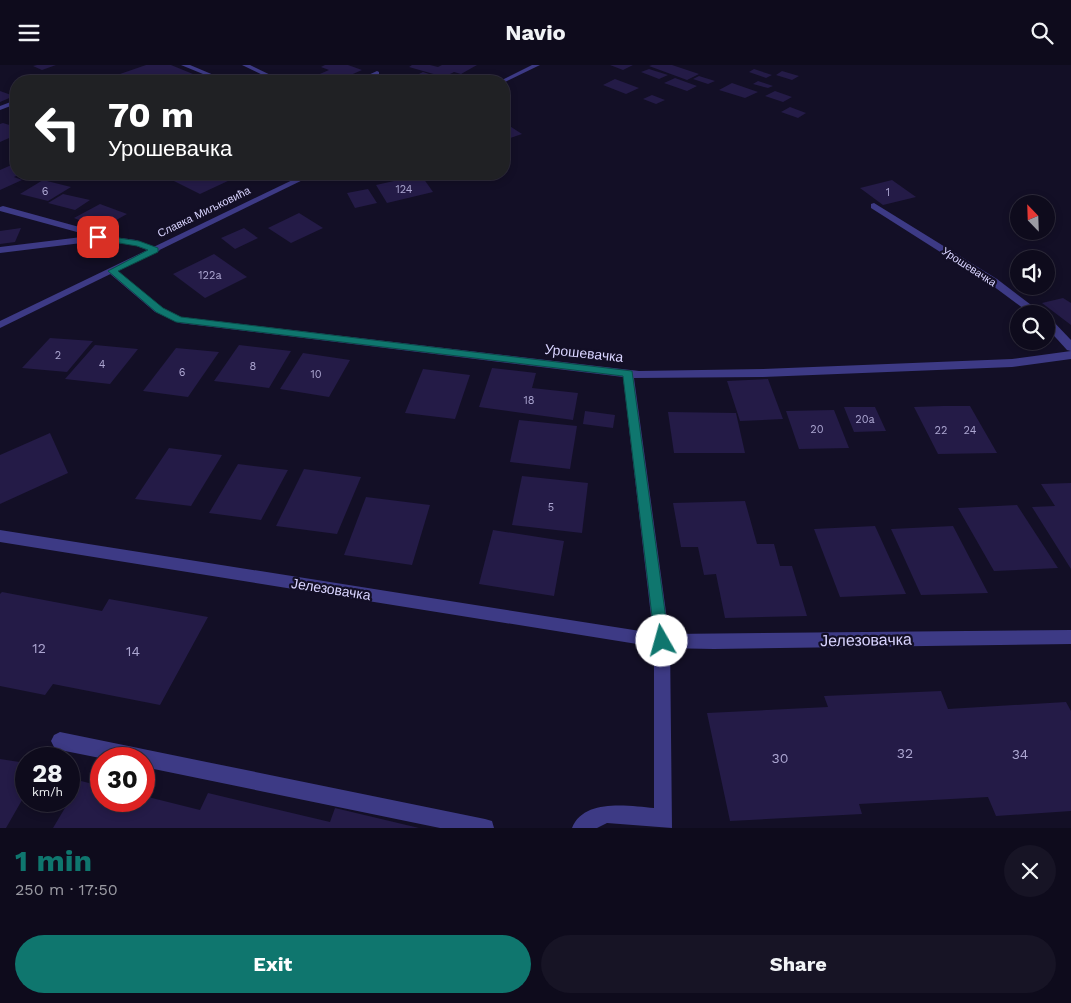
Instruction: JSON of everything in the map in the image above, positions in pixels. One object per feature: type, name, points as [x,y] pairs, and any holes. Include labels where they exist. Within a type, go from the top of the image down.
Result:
[{"type":"street","points":[[184,65],[210,75]]},
{"type":"street","points":[[246,65],[267,75]]},
{"type":"street","points":[[510,78],[537,65]]},
{"type":"street","points":[[372,75],[377,73]]},
{"type":"street","name":"Славка Миљковића","points":[[0,325],[300,180]]},
{"type":"street","name":"Урошевачка","points":[[874,206],[993,281],[1026,305]]},
{"type":"street","points":[[3,209],[80,230],[83,233],[83,238]]},
{"type":"street","points":[[0,250],[83,238],[108,238],[139,244],[155,250]]},
{"type":"street","name":"Урошевачка","points":[[112,271],[159,310],[179,319],[628,373],[763,373],[1012,363],[1071,355]]},
{"type":"street","points":[[1055,330],[1071,347]]},
{"type":"street","points":[[581,828],[594,819],[607,814],[662,823],[662,641],[628,373]]},
{"type":"street","name":"Јелезовачка","points":[[0,535],[662,641],[714,642],[1071,637]]},
{"type":"street","points":[[60,741],[485,828]]},
{"type":"building","points":[[56,65],[42,70],[33,66]]},
{"type":"building","points":[[146,65],[171,65],[195,75],[122,75],[120,74]]},
{"type":"building","points":[[325,65],[348,65],[362,70],[351,75],[318,75],[329,70],[321,67]]},
{"type":"building","points":[[412,65],[438,67],[442,65],[477,65],[461,74],[454,72],[448,75],[437,75],[409,67]]},
{"type":"building","points":[[610,65],[633,65],[623,70]]},
{"type":"building","points":[[672,65],[699,74],[687,80],[649,66]]},
{"type":"building","points":[[649,69],[668,75],[659,79],[641,72]]},
{"type":"building","points":[[754,69],[772,75],[766,78],[749,72]]},
{"type":"building","points":[[782,71],[799,76],[792,80],[776,75]]},
{"type":"building","points":[[423,72],[432,75],[417,75]]},
{"type":"building","points":[[699,76],[715,81],[708,84],[693,79]]},
{"type":"building","points":[[675,78],[697,86],[687,91],[664,83]]},
{"type":"building","points":[[615,79],[639,88],[626,94],[603,85]]},
{"type":"building","points":[[758,81],[773,86],[768,88],[753,84]]},
{"type":"building","points":[[732,83],[758,92],[745,98],[719,90]]},
{"type":"building","points":[[0,91],[10,95],[10,98],[0,102]]},
{"type":"building","points":[[775,91],[792,97],[783,102],[765,96]]},
{"type":"building","points":[[652,95],[665,100],[656,104],[643,99]]},
{"type":"building","points":[[790,107],[806,113],[798,118],[781,112]]},
{"type":"building","points":[[0,124],[10,125],[10,138],[0,142]]},
{"type":"building","points":[[510,126],[522,134],[510,138]]},
{"type":"building","points":[[10,166],[10,180],[22,180],[0,190],[0,170]]},
{"type":"building","points":[[43,180],[71,187],[48,201],[20,194]]},
{"type":"building","points":[[172,180],[230,180],[200,194]]},
{"type":"building","points":[[398,180],[425,180],[433,192],[387,203],[376,185]]},
{"type":"building","points":[[892,180],[916,197],[883,205],[860,188]]},
{"type":"building","points":[[368,189],[377,203],[355,208],[347,193]]},
{"type":"building","points":[[63,194],[90,200],[75,210],[48,203]]},
{"type":"building","points":[[100,204],[127,214],[100,229],[74,218]]},
{"type":"building","points":[[299,213],[323,228],[291,243],[268,228]]},
{"type":"building","points":[[21,228],[15,242],[0,244],[0,231]]},
{"type":"building","points":[[244,228],[258,238],[235,249],[221,238]]},
{"type":"building","points":[[214,254],[247,277],[205,298],[173,274]]},
{"type":"building","points":[[1063,298],[1071,303],[1071,325],[1055,313],[1055,305],[1045,305],[1042,303]]},
{"type":"building","points":[[50,338],[93,341],[67,372],[22,368]]},
{"type":"building","points":[[95,345],[138,349],[110,384],[65,379]]},
{"type":"building","points":[[239,345],[291,351],[269,388],[214,381]]},
{"type":"building","points":[[176,348],[219,352],[188,397],[143,391]]},
{"type":"building","points":[[303,353],[350,360],[329,397],[280,389]]},
{"type":"building","points":[[492,368],[536,373],[532,388],[578,393],[573,420],[479,407]]},
{"type":"building","points":[[423,369],[470,375],[455,419],[405,413]]},
{"type":"building","points":[[768,379],[783,419],[740,421],[727,381]]},
{"type":"building","points":[[970,406],[997,453],[938,454],[914,407]]},
{"type":"building","points":[[844,407],[875,407],[886,431],[854,432]]},
{"type":"building","points":[[834,410],[849,448],[799,449],[786,411]]},
{"type":"building","points":[[585,411],[615,415],[613,428],[583,424]]},
{"type":"building","points":[[668,412],[736,413],[745,453],[674,453]]},
{"type":"building","points":[[519,420],[577,426],[570,469],[510,462]]},
{"type":"building","points":[[50,433],[68,473],[0,504],[0,455]]},
{"type":"building","points":[[169,448],[222,455],[191,506],[135,499]]},
{"type":"building","points":[[238,464],[288,470],[261,520],[209,513]]},
{"type":"building","points":[[304,469],[361,477],[337,534],[276,526]]},
{"type":"building","points":[[522,476],[588,483],[582,533],[512,525]]},
{"type":"building","points":[[1071,483],[1071,569],[1032,507],[1055,506],[1041,484]]},
{"type":"building","points":[[366,497],[430,505],[412,565],[344,555]]},
{"type":"building","points":[[745,501],[757,544],[774,544],[780,566],[792,566],[807,616],[725,618],[716,574],[704,575],[698,547],[681,547],[673,503]]},
{"type":"building","points":[[1017,505],[1058,568],[994,571],[958,508]]},
{"type":"building","points":[[875,526],[906,594],[840,597],[814,529]]},
{"type":"building","points":[[953,526],[988,593],[921,595],[891,529]]},
{"type":"building","points":[[493,530],[564,541],[554,596],[479,584]]},
{"type":"building","points":[[2,592],[102,611],[109,599],[208,617],[160,705],[53,684],[45,695],[0,686],[0,594]]},
{"type":"building","points":[[941,691],[948,709],[1066,702],[1071,711],[1071,811],[996,816],[988,797],[859,804],[862,814],[730,821],[707,713],[828,707],[824,696]]},
{"type":"building","points":[[0,759],[15,761],[15,812],[6,828],[0,828]]},
{"type":"building","points":[[81,781],[90,783],[90,812],[155,812],[155,799],[200,810],[208,793],[330,822],[335,808],[419,828],[53,828],[63,812],[80,812]]},
{"type":"route","points":[[98,237],[139,244],[155,250],[112,271],[159,310],[179,319],[628,373],[662,641]]}]
